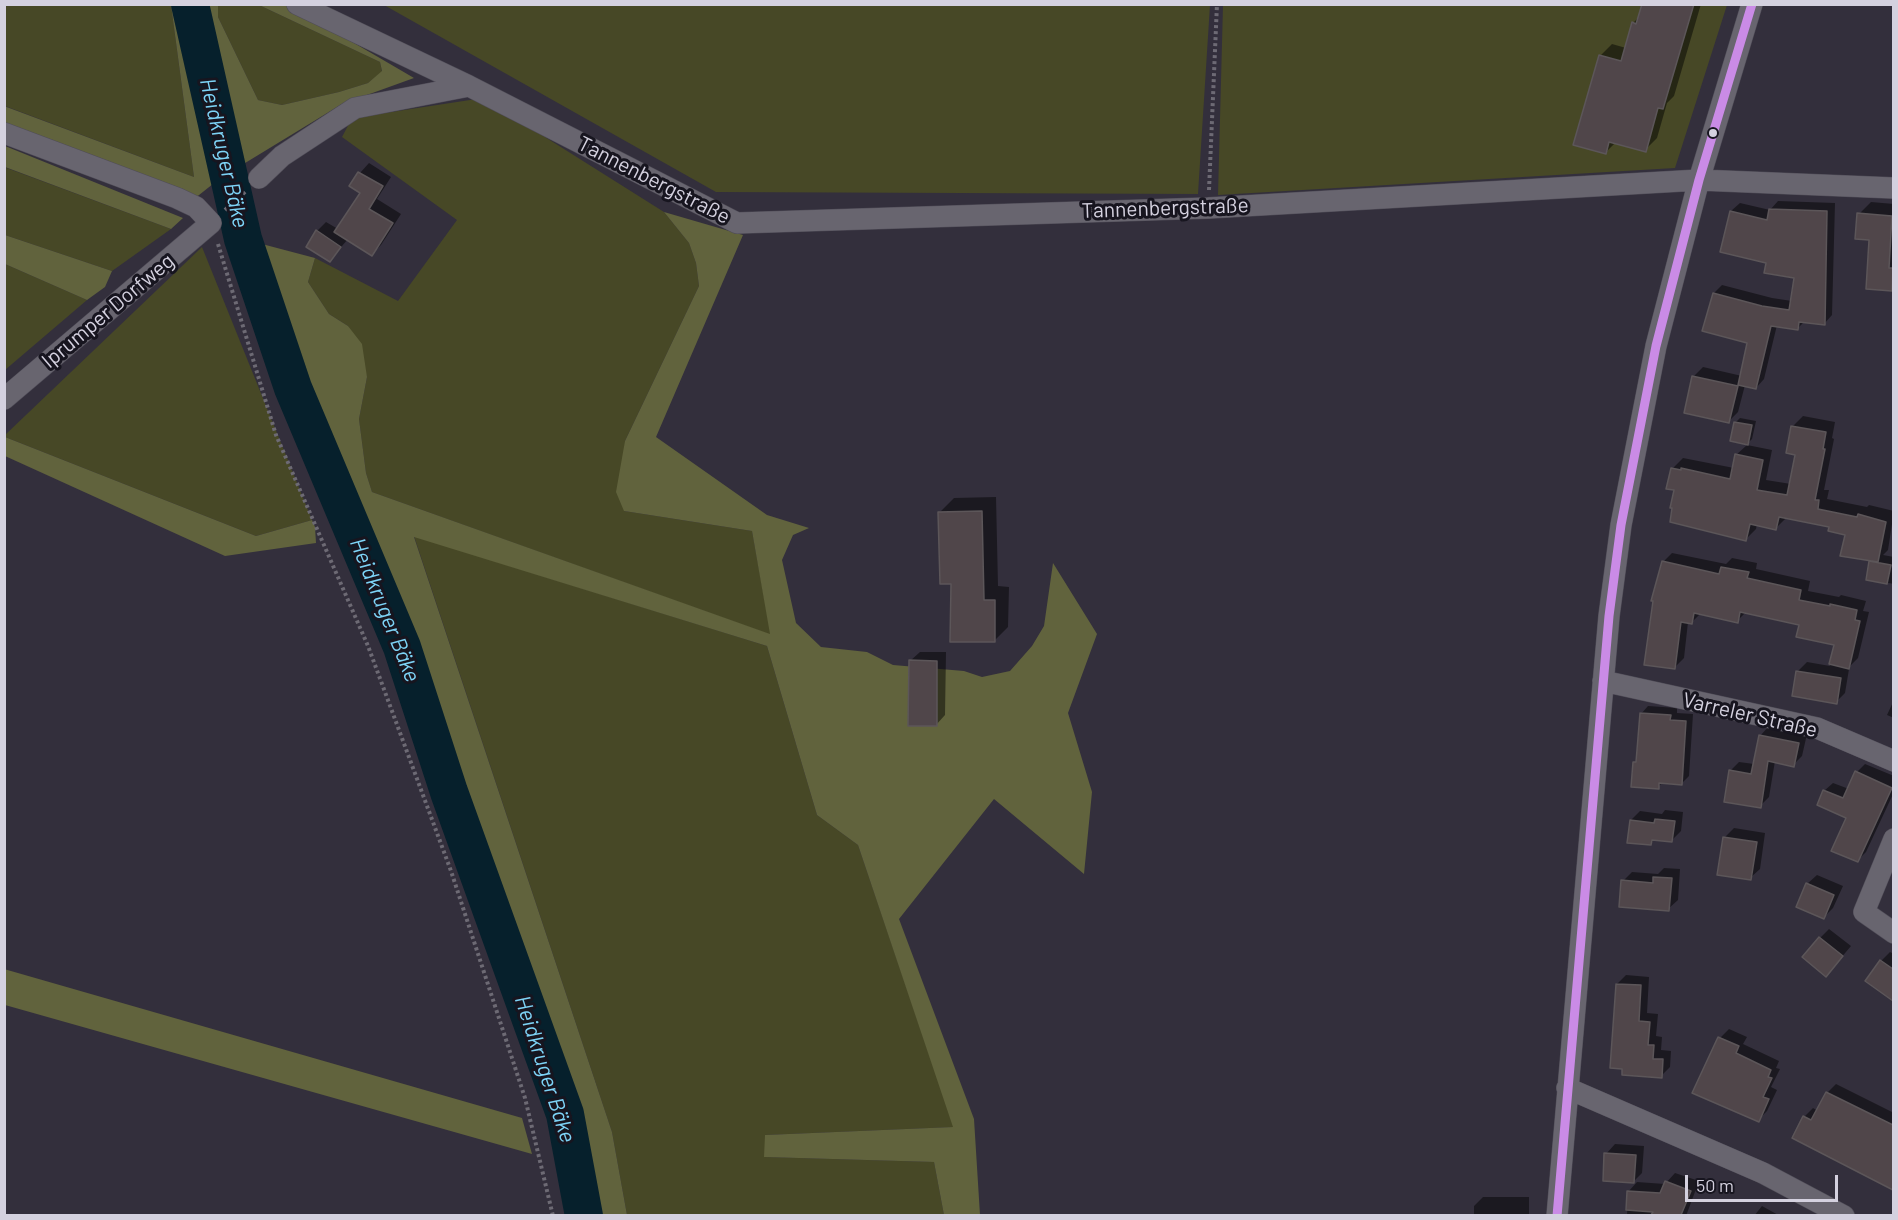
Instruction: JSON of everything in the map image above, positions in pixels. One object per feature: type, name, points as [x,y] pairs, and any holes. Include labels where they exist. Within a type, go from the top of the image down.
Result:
[{"type":"street","name":"Tannenbergstraße","points":[[297,4],[469,86],[736,223],[1208,208],[1699,180],[1893,188]]},
{"type":"street","points":[[1557,1215],[1609,616],[1623,513],[1656,346],[1699,180],[1752,4]]},
{"type":"street","points":[[259,177],[282,156],[355,108],[469,86]]},
{"type":"street","points":[[4,133],[177,198],[216,219]]},
{"type":"street","name":"Iprumper Dorfweg","points":[[4,399],[216,219]]},
{"type":"street","name":"Varreler Straße","points":[[1603,681],[1817,728],[1893,761]]},
{"type":"street","points":[[1893,839],[1864,912],[1893,933]]},
{"type":"street","points":[[1568,1088],[1763,1173],[1844,1215]]},
{"type":"path","points":[[1208,208],[1217,4]]},
{"type":"path","points":[[259,177],[216,219],[240,313],[276,435],[368,646],[451,871],[525,1098],[552,1215]]},
{"type":"green space","points":[[4,5],[171,5],[194,177],[5,106]]},
{"type":"green space","points":[[171,5],[184,5],[223,176],[194,199],[5,126],[4,106],[194,177]]},
{"type":"green space","points":[[195,5],[218,5],[218,17],[258,100],[282,105],[339,92],[368,83],[382,71],[380,62],[259,5],[289,5],[414,78],[342,104],[232,171]]},
{"type":"green space","points":[[218,5],[259,5],[380,62],[382,72],[368,83],[282,105],[258,100],[218,17]]},
{"type":"green space","points":[[384,5],[1210,5],[1198,194],[716,192]]},
{"type":"green space","points":[[1223,5],[1727,5],[1675,168],[1218,195]]},
{"type":"green space","points":[[483,98],[664,212],[689,243],[696,263],[699,286],[625,441],[624,511],[752,531],[771,635],[372,492],[366,473],[359,419],[367,377],[348,326],[329,314],[308,282],[315,258],[398,301],[457,220],[342,137],[352,118]]},
{"type":"green space","points":[[5,146],[183,218],[171,229],[5,167]]},
{"type":"green space","points":[[4,167],[171,229],[112,271],[5,235]]},
{"type":"green space","points":[[664,212],[743,235],[656,437],[767,515],[809,528],[793,535],[782,560],[796,623],[821,647],[867,652],[893,665],[964,671],[982,677],[1010,671],[1032,646],[1044,626],[1053,563],[1097,634],[1068,713],[1092,792],[1084,874],[994,799],[899,919],[974,1119],[980,1215],[944,1215],[934,1162],[764,1157],[765,1135],[953,1127],[858,845],[817,815],[767,646],[414,537],[612,1132],[627,1215],[588,1215],[567,1113],[404,645],[294,385],[243,239],[315,258],[308,282],[329,314],[348,326],[362,344],[367,377],[359,419],[366,473],[372,492],[770,634],[752,531],[624,511],[616,492],[625,441],[699,286],[696,263],[689,243]]},
{"type":"green space","points":[[5,235],[112,271],[105,287],[87,300],[5,264]]},
{"type":"green space","points":[[202,247],[312,520],[256,536],[5,437]]},
{"type":"green space","points":[[5,264],[87,300],[5,370]]},
{"type":"green space","points":[[5,437],[256,536],[312,520],[316,543],[225,556],[5,456]]},
{"type":"green space","points":[[414,536],[767,646],[817,815],[858,845],[954,1127],[765,1135],[765,1157],[934,1162],[944,1215],[627,1215],[612,1132]]},
{"type":"green space","points":[[4,969],[522,1118],[532,1154],[5,1005]]},
{"type":"building","points":[[1642,4],[1694,4],[1663,109],[1658,108],[1646,152],[1609,142],[1606,154],[1573,145],[1599,55],[1621,61],[1632,22],[1636,24]]},
{"type":"building","points":[[358,172],[383,186],[369,209],[393,223],[372,256],[334,232],[360,193],[349,186]]},
{"type":"building","points":[[1769,209],[1827,211],[1825,325],[1799,322],[1798,330],[1771,326],[1756,389],[1738,385],[1747,343],[1702,331],[1713,293],[1762,306],[1789,310],[1794,278],[1764,273],[1766,263],[1720,252],[1730,211],[1767,220]]},
{"type":"building","points":[[1857,213],[1892,216],[1889,268],[1893,268],[1892,291],[1866,289],[1869,240],[1855,239]]},
{"type":"building","points":[[316,230],[341,247],[330,262],[306,247]]},
{"type":"building","points":[[1692,376],[1738,386],[1729,423],[1684,413]]},
{"type":"building","points":[[1734,422],[1752,425],[1748,445],[1730,441]]},
{"type":"building","points":[[1791,426],[1826,432],[1815,500],[1819,500],[1818,509],[1857,517],[1858,514],[1886,522],[1878,562],[1840,556],[1845,535],[1828,531],[1829,527],[1779,517],[1776,530],[1750,524],[1746,541],[1670,522],[1674,490],[1666,489],[1671,468],[1681,470],[1681,468],[1730,479],[1735,454],[1763,460],[1757,490],[1787,495],[1795,455],[1786,453]]},
{"type":"building","points":[[982,511],[984,600],[995,600],[995,642],[950,642],[951,584],[940,584],[938,512]]},
{"type":"building","points":[[1662,561],[1719,574],[1721,567],[1749,572],[1747,578],[1801,590],[1799,600],[1857,610],[1855,620],[1860,621],[1849,669],[1829,664],[1834,645],[1796,637],[1799,625],[1740,612],[1738,623],[1694,613],[1692,624],[1681,622],[1675,669],[1644,665],[1653,601],[1651,601]]},
{"type":"building","points":[[1869,561],[1891,565],[1887,584],[1866,580]]},
{"type":"building","points":[[909,660],[937,661],[937,726],[908,726]]},
{"type":"building","points":[[1796,671],[1841,678],[1837,704],[1792,696]]},
{"type":"building","points":[[1640,713],[1671,715],[1670,720],[1686,721],[1682,785],[1659,783],[1659,789],[1631,787],[1633,762],[1636,762]]},
{"type":"building","points":[[1759,735],[1799,743],[1794,767],[1768,761],[1761,808],[1724,802],[1729,770],[1751,774]]},
{"type":"building","points":[[1855,771],[1892,788],[1858,862],[1831,851],[1846,818],[1817,805],[1823,790],[1843,798]]},
{"type":"building","points":[[1655,819],[1675,821],[1672,842],[1652,840],[1651,845],[1627,843],[1630,820],[1654,823]]},
{"type":"building","points":[[1723,837],[1757,842],[1751,880],[1717,875]]},
{"type":"building","points":[[1653,877],[1672,878],[1669,911],[1619,907],[1621,880],[1653,883]]},
{"type":"building","points":[[1806,883],[1834,895],[1824,919],[1796,907]]},
{"type":"building","points":[[1819,937],[1843,956],[1826,977],[1802,957]]},
{"type":"building","points":[[1880,960],[1893,969],[1893,1001],[1865,981]]},
{"type":"building","points":[[1616,984],[1641,985],[1639,1021],[1650,1022],[1648,1045],[1654,1045],[1653,1059],[1663,1059],[1662,1078],[1622,1075],[1622,1069],[1610,1068]]},
{"type":"building","points":[[1718,1037],[1739,1046],[1736,1053],[1771,1070],[1768,1077],[1772,1078],[1763,1097],[1769,1099],[1759,1122],[1692,1093]]},
{"type":"building","points":[[1826,1092],[1893,1125],[1893,1190],[1792,1138],[1803,1116],[1811,1120]]},
{"type":"building","points":[[1604,1153],[1636,1155],[1634,1183],[1603,1181]]},
{"type":"building","points":[[1665,1181],[1691,1191],[1681,1215],[1651,1215],[1653,1212],[1626,1210],[1627,1191],[1660,1193]]},
{"type":"waterway","name":"Heidkruger Bäke","points":[[190,4],[243,239],[293,388],[402,647],[449,792],[565,1114],[584,1216]]},
{"type":"transit line","points":[[1557,1216],[1609,616],[1621,525],[1656,346],[1699,180],[1752,4]]}]
